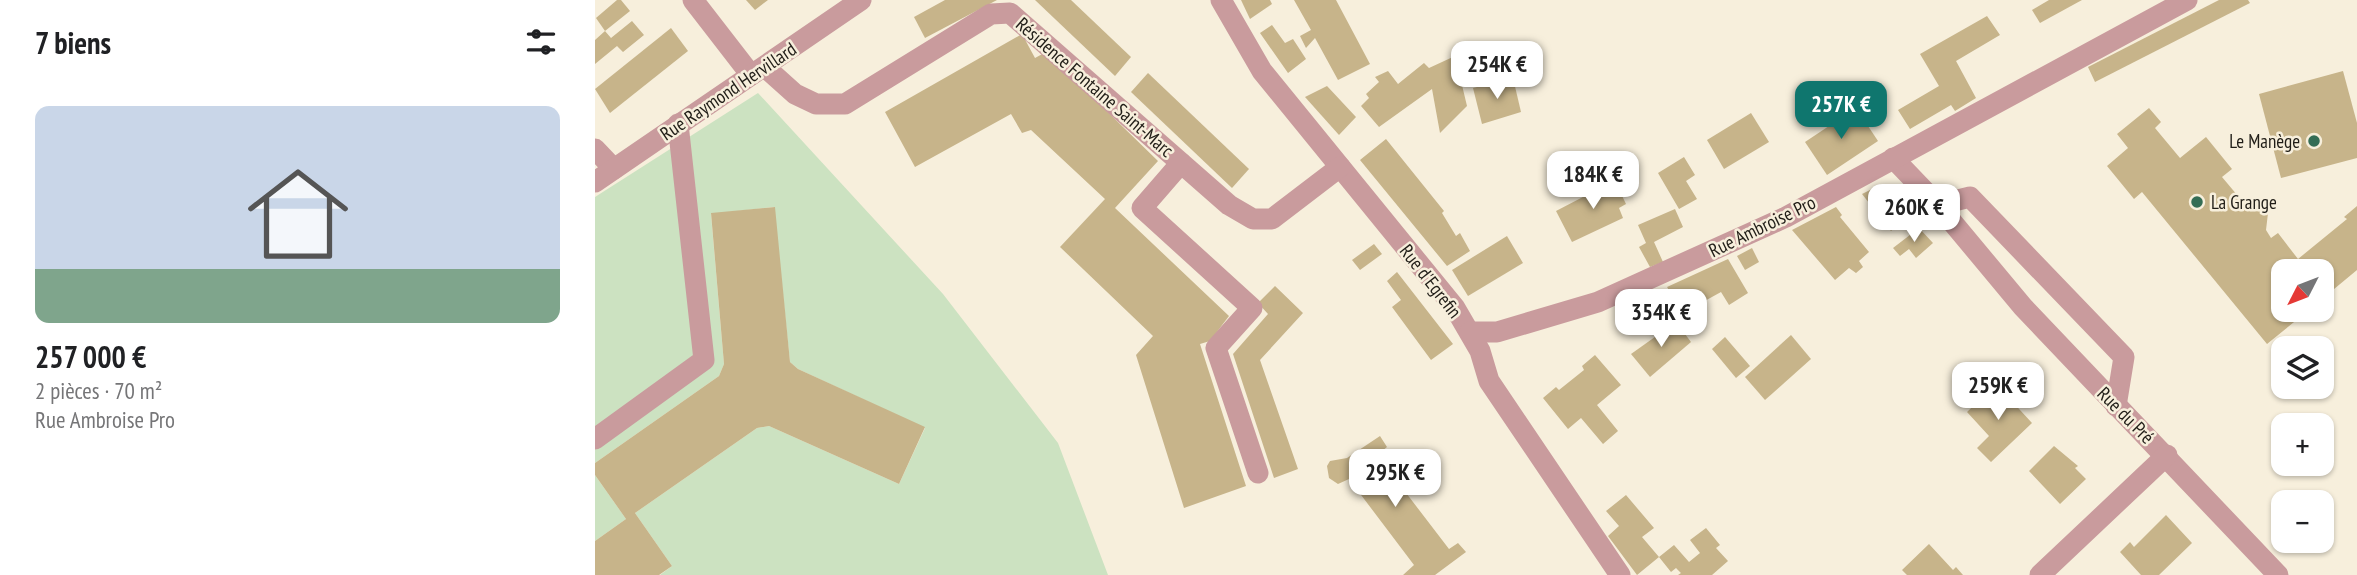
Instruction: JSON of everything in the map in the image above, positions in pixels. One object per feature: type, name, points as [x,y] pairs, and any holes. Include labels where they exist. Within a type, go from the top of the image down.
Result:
[{"type":"street","name":"Résidence Fontaine Saint-Marc","points":[[692,0],[758,71],[816,104],[845,104],[991,14],[1010,13],[1229,205],[1253,219],[1272,219],[1340,167]]},
{"type":"street","name":"Rue Raymond Hervillard","points":[[595,182],[861,0]]},
{"type":"street","name":"Rue d'Egrefin","points":[[1221,0],[1262,71],[1455,308],[1470,332],[1489,381],[1621,575]]},
{"type":"street","name":"Rue Ambroise Pro","points":[[1470,332],[1497,332],[1598,302],[1786,217],[2187,0]]},
{"type":"street","points":[[595,439],[704,359],[678,124]]},
{"type":"street","points":[[595,149],[614,169]]},
{"type":"street","name":"Rue du Pré","points":[[1893,158],[1938,205],[2023,307],[2279,575]]},
{"type":"street","points":[[1181,163],[1142,208],[1252,308],[1216,348],[1258,473]]},
{"type":"street","points":[[1938,205],[1970,197],[2124,357],[2116,407]]},
{"type":"street","points":[[2040,575],[2167,455]]},
{"type":"green space","points":[[758,93],[943,294],[1058,443],[1108,575],[660,575],[672,566],[635,513],[757,428],[769,426],[899,484],[925,428],[798,369],[790,362],[774,207],[711,214],[724,364],[719,376],[595,463],[595,197]]},
{"type":"green space","points":[[595,475],[626,519],[595,541]]},
{"type":"building","points":[[617,0],[621,0],[630,11],[605,31],[596,18]]},
{"type":"building","points":[[746,0],[768,0],[755,10]]},
{"type":"building","points":[[945,0],[997,0],[925,38],[914,17]]},
{"type":"building","points":[[1035,0],[1071,0],[1131,57],[1115,76]]},
{"type":"building","points":[[1241,0],[1270,0],[1272,4],[1250,19]]},
{"type":"building","points":[[1294,0],[1336,0],[1370,64],[1338,80],[1315,38],[1306,48],[1300,36],[1311,30]]},
{"type":"building","points":[[2049,0],[2082,0],[2040,23],[2032,10]]},
{"type":"building","points":[[2219,0],[2248,0],[2250,3],[2095,82],[2088,67]]},
{"type":"building","points":[[1987,16],[2000,35],[1956,61],[1976,98],[1955,111],[1951,105],[1910,129],[1898,110],[1939,86],[1920,54]]},
{"type":"building","points":[[632,21],[644,35],[623,52],[617,46],[595,64],[595,40],[605,31],[611,38]]},
{"type":"building","points":[[1272,25],[1285,43],[1293,39],[1306,59],[1288,73],[1260,33]]},
{"type":"building","points":[[671,28],[688,51],[610,113],[595,89]]},
{"type":"building","points":[[1022,34],[1035,58],[1046,52],[1158,161],[1115,208],[1229,316],[1210,341],[1200,344],[1246,486],[1184,508],[1136,355],[1153,336],[1060,247],[1105,199],[1031,130],[1022,133],[1011,114],[915,167],[885,112]]},
{"type":"building","points":[[1455,56],[1467,106],[1440,133],[1432,89],[1379,127],[1361,106],[1369,98],[1366,94],[1379,82],[1375,77],[1388,71],[1398,84],[1424,63],[1429,68]]},
{"type":"building","name":"Le Manège","points":[[2343,71],[2357,123],[2357,158],[2281,178],[2259,94]]},
{"type":"building","points":[[1148,73],[1249,169],[1232,188],[1131,92]]},
{"type":"building","points":[[1513,78],[1521,112],[1482,124],[1473,88]]},
{"type":"building","points":[[1327,86],[1356,117],[1339,135],[1305,97]]},
{"type":"building","points":[[1856,108],[1878,141],[1827,175],[1805,142]]},
{"type":"building","name":"La Grange","points":[[2149,108],[2161,122],[2155,128],[2180,158],[2206,137],[2232,169],[2222,177],[2243,202],[2260,203],[2268,213],[2266,230],[2271,238],[2278,233],[2298,259],[2271,259],[2271,322],[2294,322],[2277,336],[2271,336],[2271,341],[2267,344],[2142,192],[2134,199],[2107,166],[2128,148],[2117,134]]},
{"type":"building","points":[[1751,113],[1769,142],[1724,169],[1707,140]]},
{"type":"building","points":[[1386,139],[1444,211],[1442,213],[1456,236],[1460,233],[1470,251],[1447,266],[1360,160]]},
{"type":"building","points":[[1684,157],[1695,175],[1686,181],[1697,199],[1679,209],[1658,173]]},
{"type":"building","points":[[1612,175],[1626,204],[1619,208],[1623,218],[1572,242],[1556,211],[1606,185],[1603,179]]},
{"type":"building","points":[[1882,184],[1909,215],[1891,231],[1862,194]]},
{"type":"building","name":"La Grange","points":[[2357,206],[2357,270],[2335,288],[2335,259],[2298,259],[2347,219],[2344,217]]},
{"type":"building","points":[[775,207],[790,362],[798,369],[925,427],[899,484],[769,426],[757,428],[635,513],[672,566],[659,575],[595,575],[595,541],[626,519],[595,475],[595,463],[719,376],[724,364],[711,213]]},
{"type":"building","points":[[1836,207],[1842,215],[1840,217],[1869,252],[1859,261],[1863,267],[1856,273],[1849,268],[1835,280],[1792,230]]},
{"type":"building","points":[[1675,209],[1683,227],[1654,242],[1663,262],[1650,267],[1639,247],[1646,243],[1638,225]]},
{"type":"building","points":[[1919,228],[1933,243],[1916,258],[1909,249],[1900,256],[1893,248]]},
{"type":"building","points":[[1507,236],[1523,263],[1468,296],[1452,270]]},
{"type":"building","points":[[1374,244],[1382,254],[1360,270],[1352,260]]},
{"type":"building","points":[[1752,248],[1759,262],[1745,270],[1737,256]]},
{"type":"building","points":[[1728,259],[1748,293],[1729,305],[1721,292],[1683,313],[1667,287]]},
{"type":"building","points":[[1397,272],[1453,344],[1431,360],[1392,307],[1401,300],[1387,281]]},
{"type":"building","points":[[1275,286],[1303,313],[1260,360],[1298,469],[1274,478],[1233,354],[1268,314],[1258,303]]},
{"type":"building","points":[[1676,322],[1691,342],[1650,377],[1631,354]]},
{"type":"building","points":[[1791,335],[1811,359],[1765,400],[1745,377]]},
{"type":"building","points":[[1725,337],[1750,366],[1736,378],[1712,349]]},
{"type":"building","points":[[1595,355],[1621,385],[1597,405],[1618,431],[1603,444],[1581,418],[1568,429],[1543,398],[1556,387],[1559,390],[1584,370],[1582,366]]},
{"type":"building","points":[[1996,384],[2032,423],[1991,462],[1977,448],[1989,436],[1967,412]]},
{"type":"building","points":[[1380,436],[1387,447],[1377,455],[1449,549],[1458,543],[1466,552],[1435,575],[1403,575],[1414,565],[1349,479],[1338,484],[1329,478],[1327,466],[1330,461],[1347,458]]},
{"type":"building","points":[[2054,446],[2078,466],[2075,468],[2086,479],[2060,504],[2029,471]]},
{"type":"building","points":[[1626,495],[1654,528],[1642,537],[1659,557],[1637,575],[1608,536],[1619,526],[1606,511]]},
{"type":"building","points":[[2166,515],[2192,543],[2159,575],[2141,575],[2120,552],[2130,542],[2134,547]]},
{"type":"building","points":[[1706,528],[1720,545],[1716,548],[1728,561],[1712,575],[1678,575],[1681,573],[1676,568],[1671,572],[1659,557],[1674,545],[1689,562],[1700,553],[1690,540]]},
{"type":"building","points":[[1929,544],[1953,570],[1956,567],[1963,575],[1907,575],[1902,570]]},
{"type":"place","name":"Le Manège","points":[[2314,141]]},
{"type":"place","name":"La Grange","points":[[2197,202]]}]
